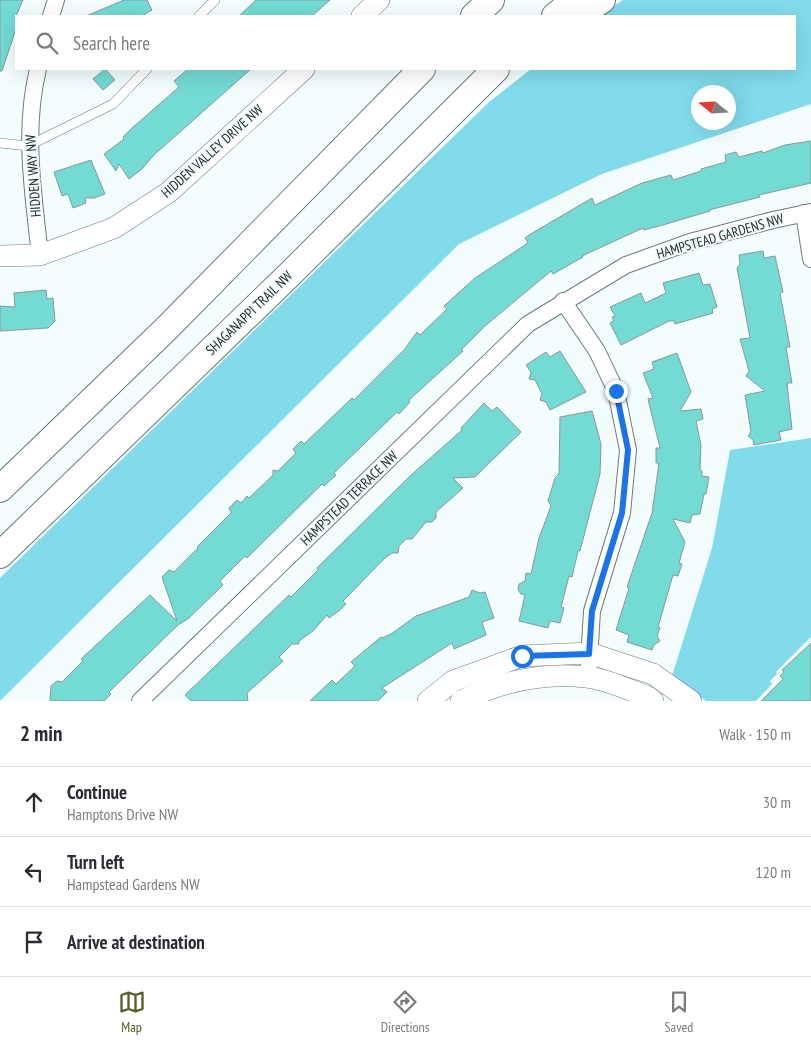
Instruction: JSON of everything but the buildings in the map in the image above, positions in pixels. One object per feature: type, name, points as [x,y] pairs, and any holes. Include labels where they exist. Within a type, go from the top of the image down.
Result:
[{"type":"main road","points":[[475,15],[491,0]]},
{"type":"main road","points":[[556,15],[575,0]]},
{"type":"main road","points":[[580,15],[602,0]]},
{"type":"main road","points":[[0,489],[167,328],[421,70]]},
{"type":"main road","name":"SHAGANAPPI TRAIL NW","points":[[0,555],[289,275],[495,70]]},
{"type":"main road","points":[[473,90],[503,70]]},
{"type":"street","points":[[51,15],[56,0]]},
{"type":"street","points":[[363,15],[379,0]]},
{"type":"street","name":"HIDDEN WAY NW","points":[[38,70],[33,88],[28,146],[40,255]]},
{"type":"street","name":"HIDDEN VALLEY DRIVE NW","points":[[0,256],[40,255],[114,228],[169,192],[303,70]]},
{"type":"street","points":[[808,213],[811,259]]},
{"type":"street","name":"HAMPSTEAD GARDENS NW","points":[[563,301],[626,266],[690,242],[808,213]]},
{"type":"street","points":[[563,301],[597,351],[616,391],[628,450],[622,513],[592,611],[588,676]]},
{"type":"street","name":"HAMPSTEAD TERRACE NW","points":[[140,701],[528,324],[563,301]]},
{"type":"street","points":[[428,701],[453,681],[522,656],[589,654],[653,674],[691,701]]},
{"type":"street","points":[[461,701],[491,687],[540,676],[588,676],[648,697],[652,701]]},
{"type":"lane","points":[[200,15],[215,0]]},
{"type":"lane","points":[[0,143],[28,146],[113,104],[147,70]]},
{"type":"shaded area","points":[[623,0],[811,0],[811,104],[736,129],[736,85],[691,85],[691,130],[733,130],[602,174],[459,244],[0,701],[0,578],[488,103],[530,70],[796,70],[796,15],[600,15]]},
{"type":"shaded area","points":[[811,438],[811,637],[776,672],[777,674],[770,681],[772,684],[756,701],[706,701],[672,676],[712,548],[730,450]]},
{"type":"route","points":[[522,656],[589,654],[592,611],[622,513],[628,450],[616,391]]}]
